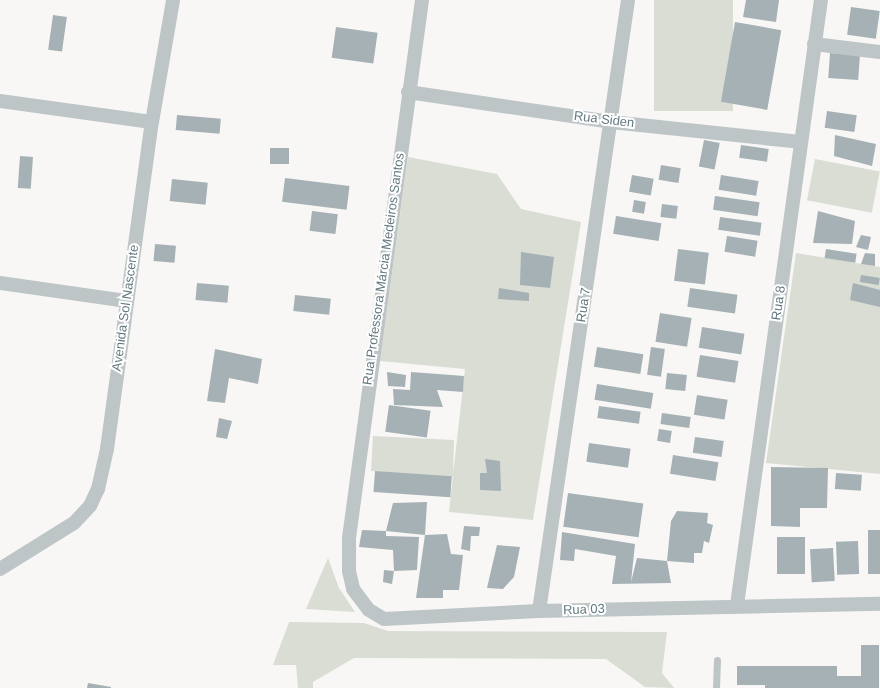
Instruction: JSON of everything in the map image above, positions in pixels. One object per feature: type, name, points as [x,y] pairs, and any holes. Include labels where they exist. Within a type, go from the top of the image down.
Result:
[{"type":"street","name":"Avenida Sol Nascente","points":[[0,569],[74,523],[90,506],[98,489],[107,449],[126,301],[152,122],[173,0]]},
{"type":"street","name":"Rua Professora Márcia Medeiros Santos","points":[[348,538],[408,92],[422,0]]},
{"type":"street","name":"Rua 7","points":[[539,611],[612,122],[628,0]]},
{"type":"street","name":"Rua 8","points":[[737,605],[800,142],[821,0]]},
{"type":"street","points":[[814,44],[880,52]]},
{"type":"street","name":"Rua Siden","points":[[408,92],[612,122],[800,142]]},
{"type":"street","points":[[0,101],[152,122]]},
{"type":"street","points":[[0,283],[126,301]]},
{"type":"street","name":"Rua 03","points":[[348,538],[353,589],[369,610],[384,619],[539,611],[737,605],[880,604]]},
{"type":"lane","points":[[716,688],[717,660]]},
{"type":"shaded area","points":[[654,0],[733,0],[733,111],[654,111]]},
{"type":"shaded area","points":[[408,157],[497,174],[521,209],[581,222],[533,520],[449,512],[453,477],[371,471],[373,436],[454,440],[453,474],[465,369],[380,361]]},
{"type":"shaded area","points":[[815,159],[880,172],[872,213],[807,200]]},
{"type":"shaded area","points":[[796,253],[880,267],[880,474],[766,463]]},
{"type":"shaded area","points":[[328,558],[339,588],[355,612],[306,609]]},
{"type":"shaded area","points":[[289,622],[364,623],[388,631],[667,632],[662,673],[674,688],[645,687],[606,659],[354,658],[313,682],[313,688],[298,688],[296,665],[273,665]]},
{"type":"building","points":[[746,0],[779,0],[776,22],[743,17]]},
{"type":"building","points":[[851,7],[880,11],[876,39],[847,35]]},
{"type":"building","points":[[53,15],[67,17],[62,52],[48,50]]},
{"type":"building","points":[[735,22],[781,30],[767,110],[721,102]]},
{"type":"building","points":[[336,27],[378,33],[373,64],[332,58]]},
{"type":"building","points":[[830,53],[860,55],[858,80],[828,78]]},
{"type":"building","points":[[827,111],[857,115],[854,132],[825,128]]},
{"type":"building","points":[[177,115],[221,119],[220,134],[176,130]]},
{"type":"building","points":[[835,135],[876,144],[872,166],[834,156]]},
{"type":"building","points":[[704,140],[720,143],[715,170],[699,167]]},
{"type":"building","points":[[741,145],[769,149],[767,162],[739,158]]},
{"type":"building","points":[[270,148],[289,148],[289,164],[270,164]]},
{"type":"building","points":[[20,156],[33,157],[31,189],[18,188]]},
{"type":"building","points":[[661,165],[681,168],[678,183],[659,180]]},
{"type":"building","points":[[632,175],[654,179],[651,196],[629,192]]},
{"type":"building","points":[[721,175],[759,181],[756,196],[719,190]]},
{"type":"building","points":[[285,178],[350,186],[347,210],[282,202]]},
{"type":"building","points":[[172,179],[208,183],[206,205],[170,201]]},
{"type":"building","points":[[715,196],[760,202],[758,216],[713,210]]},
{"type":"building","points":[[634,200],[646,202],[644,214],[632,212]]},
{"type":"building","points":[[662,204],[678,206],[676,219],[660,217]]},
{"type":"building","points":[[312,211],[338,214],[335,234],[310,231]]},
{"type":"building","points":[[818,211],[855,221],[852,244],[813,243]]},
{"type":"building","points":[[616,216],[661,223],[659,241],[613,234]]},
{"type":"building","points":[[720,217],[762,223],[760,236],[718,230]]},
{"type":"building","points":[[861,235],[871,237],[868,250],[856,247]]},
{"type":"building","points":[[727,236],[758,241],[755,257],[724,252]]},
{"type":"building","points":[[155,244],[176,246],[174,263],[154,261]]},
{"type":"building","points":[[678,249],[709,253],[705,285],[674,281]]},
{"type":"building","points":[[826,249],[857,254],[855,263],[825,258]]},
{"type":"building","points":[[521,252],[554,257],[550,288],[520,285]]},
{"type":"building","points":[[865,253],[875,254],[875,266],[861,264]]},
{"type":"building","points":[[861,275],[880,278],[879,285],[860,282]]},
{"type":"building","points":[[197,283],[229,286],[227,303],[196,300]]},
{"type":"building","points":[[853,283],[880,290],[880,307],[850,300]]},
{"type":"building","points":[[499,288],[529,293],[529,301],[498,299]]},
{"type":"building","points":[[690,288],[738,295],[735,313],[687,307]]},
{"type":"building","points":[[295,295],[331,299],[329,315],[293,311]]},
{"type":"building","points":[[660,313],[692,318],[687,347],[655,342]]},
{"type":"building","points":[[702,327],[744,334],[741,354],[699,348]]},
{"type":"building","points":[[597,347],[643,354],[640,374],[594,367]]},
{"type":"building","points":[[651,347],[665,349],[661,377],[647,375]]},
{"type":"building","points":[[215,349],[262,359],[258,384],[229,378],[225,403],[207,401]]},
{"type":"building","points":[[700,355],[739,361],[735,383],[697,377]]},
{"type":"building","points":[[387,372],[406,375],[405,387],[388,386]]},
{"type":"building","points":[[411,372],[464,376],[463,392],[437,390],[443,407],[394,405],[393,389],[410,390]]},
{"type":"building","points":[[667,373],[687,375],[685,391],[665,389]]},
{"type":"building","points":[[597,384],[653,393],[651,409],[594,400]]},
{"type":"building","points":[[697,395],[728,400],[724,420],[694,415]]},
{"type":"building","points":[[389,405],[431,411],[427,438],[385,432]]},
{"type":"building","points":[[599,406],[641,412],[639,424],[597,418]]},
{"type":"building","points":[[662,413],[691,417],[689,428],[660,424]]},
{"type":"building","points":[[219,418],[232,421],[227,439],[216,437]]},
{"type":"building","points":[[659,429],[672,431],[670,443],[657,441]]},
{"type":"building","points":[[695,437],[724,441],[721,457],[693,453]]},
{"type":"building","points":[[589,443],[631,449],[628,468],[586,462]]},
{"type":"building","points":[[673,455],[718,462],[715,481],[670,474]]},
{"type":"building","points":[[485,459],[500,461],[501,491],[480,490],[480,473],[487,473]]},
{"type":"building","points":[[771,467],[828,468],[827,508],[800,508],[800,527],[771,526]]},
{"type":"building","points":[[375,471],[452,476],[450,497],[374,492]]},
{"type":"building","points":[[836,473],[862,475],[861,491],[835,489]]},
{"type":"building","points":[[568,493],[643,504],[639,537],[563,527]]},
{"type":"building","points":[[427,502],[425,535],[386,531],[393,503]]},
{"type":"building","points":[[677,511],[708,513],[707,523],[713,525],[709,543],[704,541],[702,553],[694,553],[694,563],[667,561],[671,521]]},
{"type":"building","points":[[464,526],[480,527],[479,536],[471,536],[470,551],[461,549]]},
{"type":"building","points":[[362,530],[386,531],[386,536],[419,537],[417,570],[394,571],[393,550],[359,547]]},
{"type":"building","points":[[868,530],[880,530],[880,574],[868,574]]},
{"type":"building","points":[[562,532],[635,544],[631,582],[637,558],[667,561],[671,583],[612,584],[616,556],[575,549],[574,561],[560,560]]},
{"type":"building","points":[[447,534],[451,554],[463,555],[459,590],[443,590],[443,598],[416,598],[425,535]]},
{"type":"building","points":[[777,537],[805,537],[805,574],[777,574]]},
{"type":"building","points":[[858,541],[859,574],[837,575],[836,542]]},
{"type":"building","points":[[497,545],[520,547],[514,577],[503,589],[487,588]]},
{"type":"building","points":[[833,548],[835,581],[812,582],[810,549]]},
{"type":"building","points":[[384,570],[394,571],[392,584],[383,582]]},
{"type":"building","points":[[861,645],[879,645],[879,688],[765,688],[765,685],[737,685],[737,666],[837,666],[837,676],[861,676]]},
{"type":"building","points":[[88,683],[111,687],[111,688],[87,688]]}]
